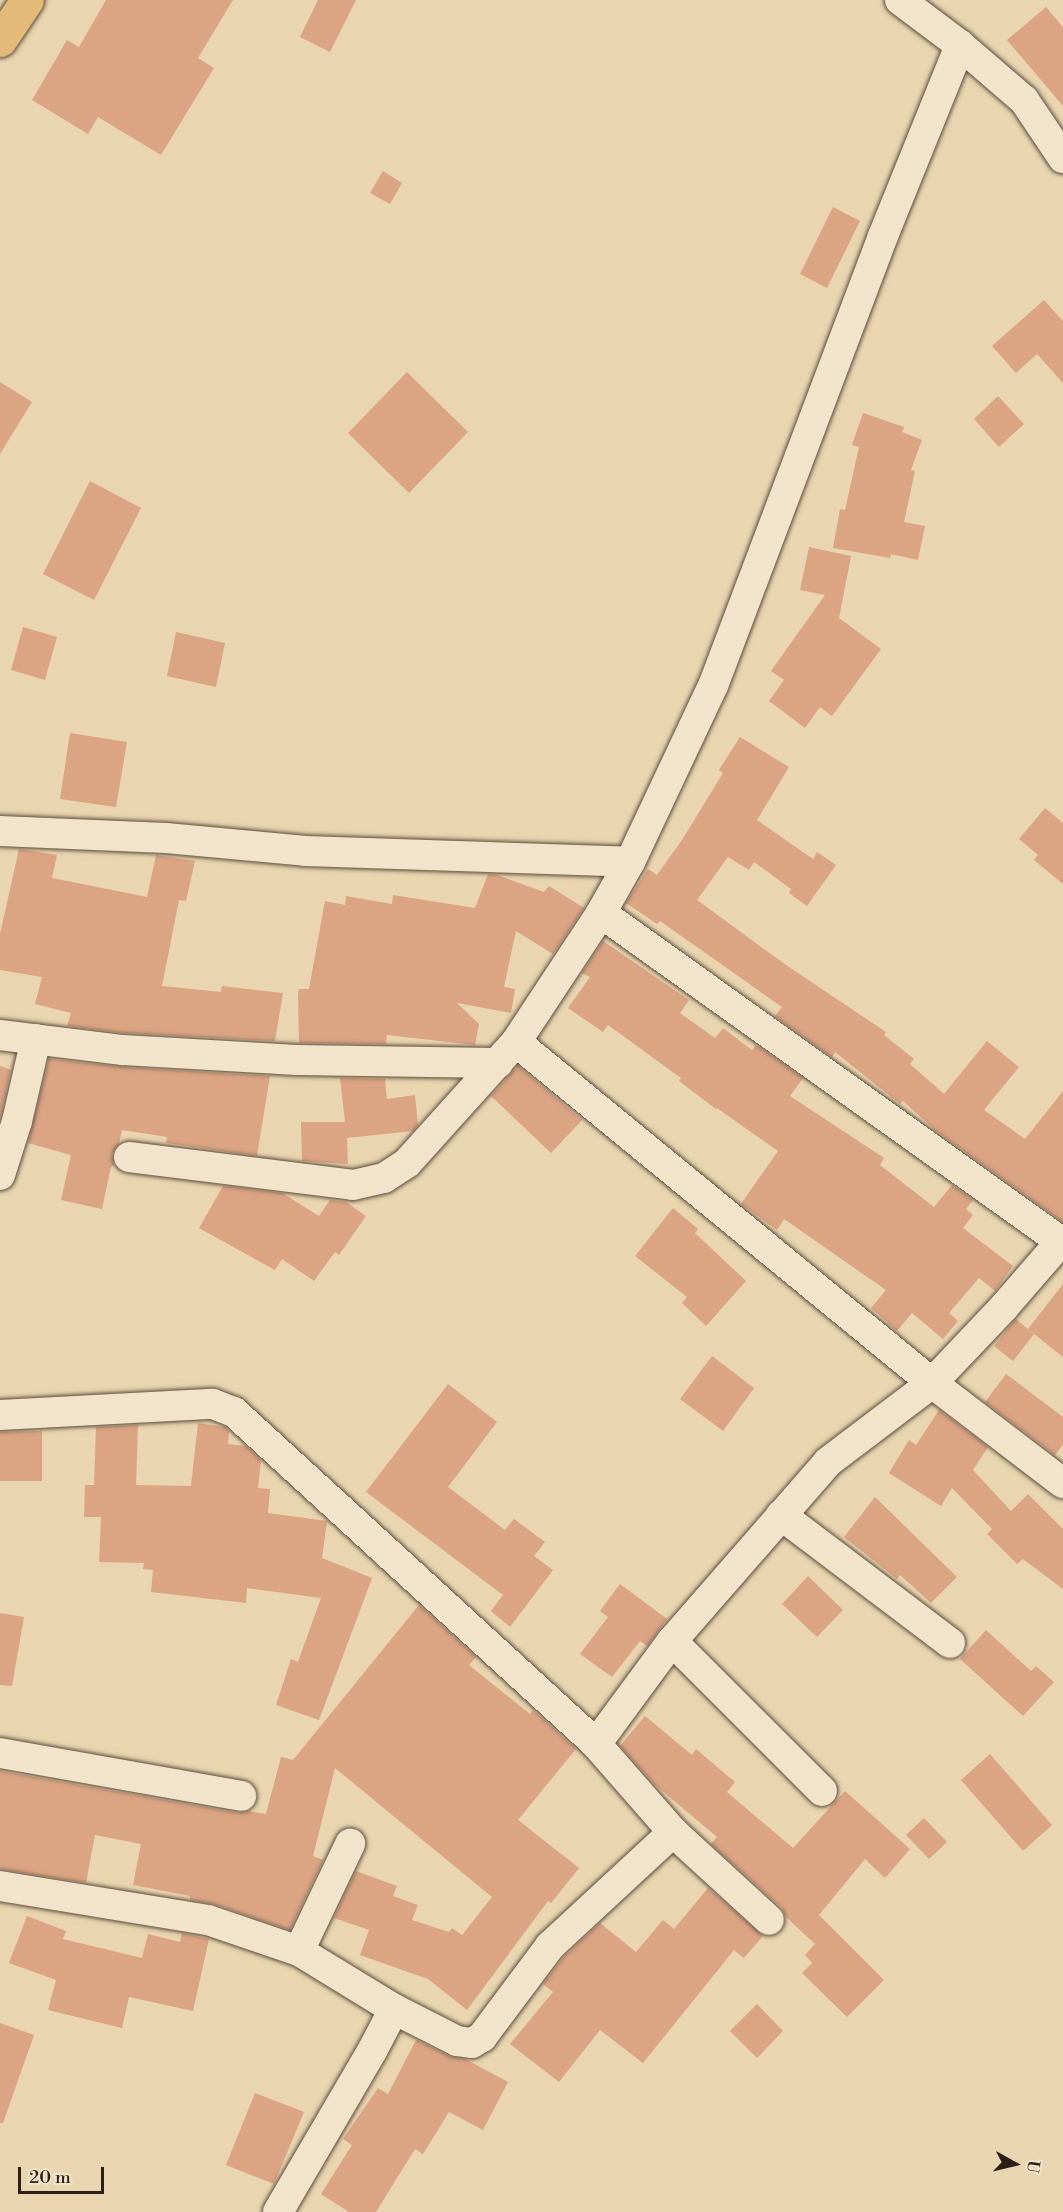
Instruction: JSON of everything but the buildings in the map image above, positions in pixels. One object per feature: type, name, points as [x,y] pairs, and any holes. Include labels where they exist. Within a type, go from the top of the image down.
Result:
[{"type":"highway","points":[[0,40],[27,0]]},
{"type":"street","points":[[900,0],[960,45],[1024,100],[1063,158]]},
{"type":"street","points":[[129,1157],[353,1185],[384,1178],[407,1163],[507,1053],[601,913],[630,862],[713,686],[883,236],[960,45]]},
{"type":"street","points":[[0,831],[166,837],[305,851],[630,862]]},
{"type":"street","points":[[596,1744],[672,1641],[828,1462],[932,1383],[1062,1241],[601,913]]},
{"type":"street","points":[[0,1035],[123,1050],[297,1060],[507,1053],[1063,1483]]},
{"type":"street","points":[[0,1175],[17,1121],[36,1039]]},
{"type":"street","points":[[0,1414],[213,1404],[234,1412],[596,1744],[673,1833],[769,1920]]},
{"type":"street","points":[[781,1515],[950,1643]]},
{"type":"street","points":[[672,1641],[822,1791]]},
{"type":"street","points":[[0,1753],[241,1796]]},
{"type":"street","points":[[0,1886],[208,1920],[299,1951],[394,2009],[457,2041],[472,2043],[483,2037],[550,1946],[673,1833]]},
{"type":"street","points":[[299,1951],[350,1844]]},
{"type":"street","points":[[278,2212],[394,2009]]}]
